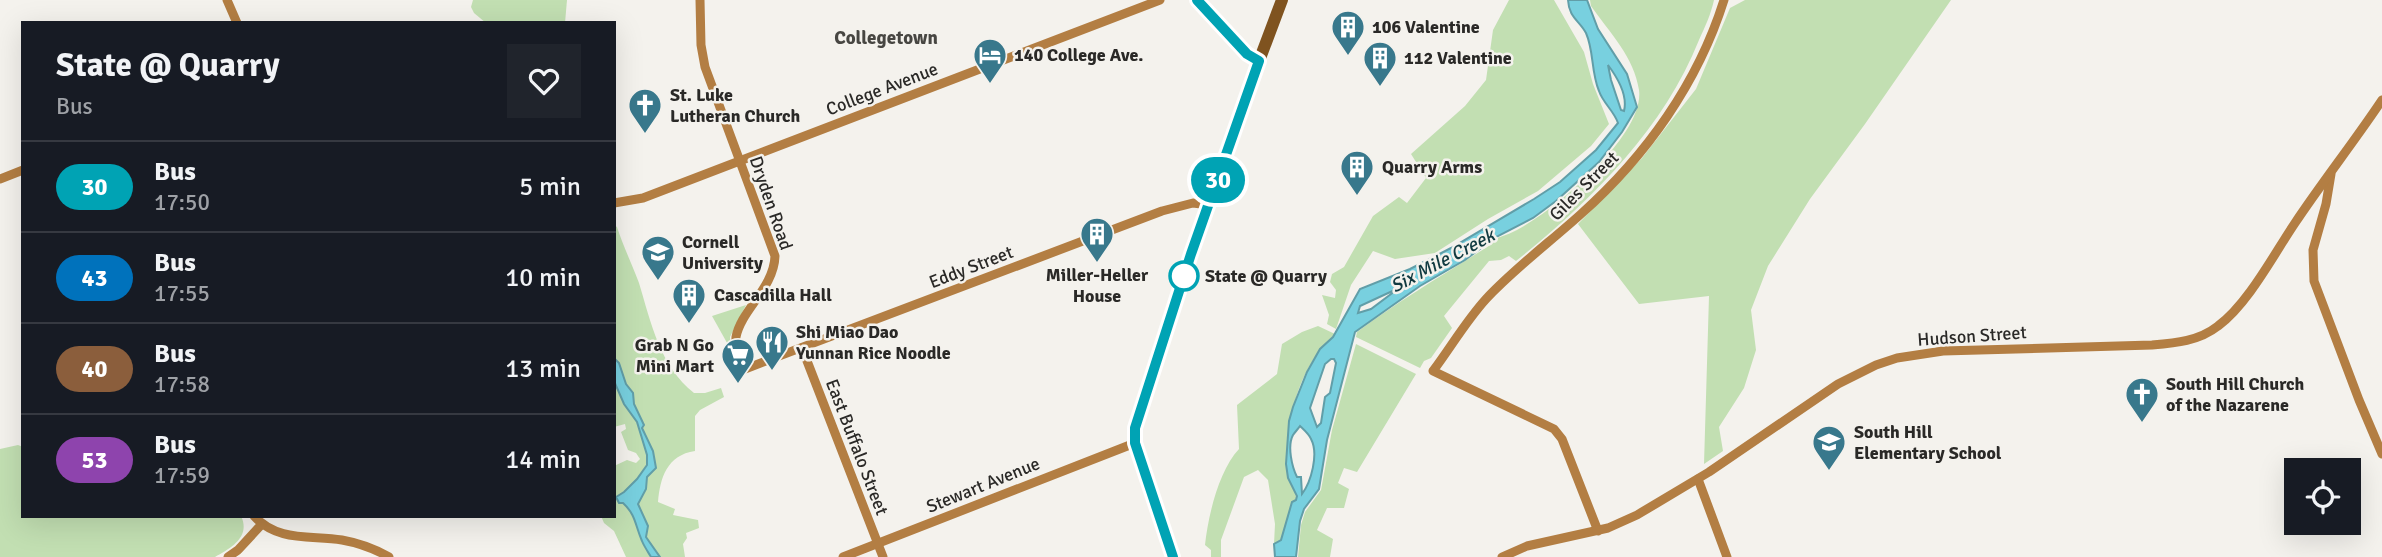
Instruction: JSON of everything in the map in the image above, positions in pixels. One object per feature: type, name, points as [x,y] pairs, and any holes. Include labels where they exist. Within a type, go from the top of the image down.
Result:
[{"type":"highway","points":[[1173,557],[1135,443],[1135,428],[1209,205],[1282,0]]},
{"type":"main road","points":[[1197,0],[1247,54],[1259,61]]},
{"type":"street","points":[[227,0],[236,21]]},
{"type":"street","name":"Dryden Road","points":[[700,0],[702,55],[775,256],[770,277],[737,334],[738,350],[745,369]]},
{"type":"street","name":"College Avenue","points":[[616,203],[636,200],[1160,0]]},
{"type":"street","name":"Giles Street","points":[[1598,531],[1560,435],[1545,424],[1433,371],[1486,299],[1601,195],[1640,152],[1688,87],[1724,0]]},
{"type":"street","name":"Hudson Street","points":[[1502,557],[1527,546],[1598,531],[1637,515],[1698,479],[1838,384],[1871,366],[1897,358],[1967,349],[2172,343],[2206,334],[2225,321],[2242,302],[2382,100]]},
{"type":"street","points":[[0,179],[21,171]]},
{"type":"street","points":[[2331,172],[2326,204],[2313,250],[2314,281],[2382,454]]},
{"type":"street","name":"Eddy Street","points":[[745,369],[1162,211],[1193,203],[1209,205]]},
{"type":"street","name":"East Buffalo Street","points":[[802,348],[883,557]]},
{"type":"street","name":"Stewart Avenue","points":[[843,557],[1135,443]]},
{"type":"street","points":[[1698,479],[1727,557]]},
{"type":"street","points":[[256,518],[282,534],[341,540],[389,557]]},
{"type":"street","points":[[228,557],[262,524]]},
{"type":"green space","points":[[473,0],[567,0],[565,21],[484,21],[471,7]]},
{"type":"green space","points":[[1509,0],[1554,0],[1584,52],[1609,124],[1591,146],[1538,191],[1435,253],[1395,259],[1373,251],[1351,285],[1336,329],[1327,324],[1329,315],[1322,295],[1335,298],[1336,290],[1330,282],[1332,274],[1344,267],[1373,216],[1399,197],[1407,203],[1426,178],[1411,154],[1465,106],[1486,80],[1493,30]]},
{"type":"green space","points":[[1590,0],[1714,0],[1706,25],[1684,73],[1645,134],[1622,162],[1571,214],[1516,261],[1509,256],[1489,261],[1444,316],[1452,328],[1431,358],[1424,361],[1420,368],[1356,337],[1357,332],[1373,320],[1492,244],[1494,239],[1520,228],[1558,202],[1597,167],[1628,127],[1637,108],[1639,90],[1636,78],[1627,56],[1591,6]]},
{"type":"green space","points":[[1745,0],[1951,0],[1810,199],[1768,266],[1751,310],[1756,350],[1744,388],[1719,427],[1723,451],[1704,464],[1709,296],[1639,304],[1578,224],[1642,158],[1696,89],[1730,8]]},
{"type":"green space","points":[[616,226],[639,283],[658,343],[673,370],[694,393],[721,388],[724,397],[700,410],[695,416],[695,451],[678,457],[667,469],[661,484],[658,502],[675,509],[673,515],[698,520],[699,528],[686,533],[687,538],[683,544],[685,557],[626,557],[614,531],[604,523],[602,518],[616,518],[616,465],[627,460],[636,463],[640,459],[636,453],[628,450],[621,432],[626,429],[625,424],[616,426]]},
{"type":"green space","points":[[746,305],[730,337],[731,350],[712,316]]},
{"type":"green space","points":[[1318,326],[1335,334],[1311,363],[1298,392],[1290,422],[1288,469],[1296,500],[1292,502],[1281,540],[1274,544],[1275,524],[1268,480],[1258,470],[1244,477],[1221,540],[1221,557],[1211,557],[1211,550],[1205,545],[1212,507],[1220,481],[1239,449],[1237,405],[1277,374],[1282,344]]},
{"type":"green space","points":[[1356,344],[1416,374],[1357,472],[1344,468],[1338,483],[1349,489],[1344,508],[1327,508],[1317,530],[1333,539],[1330,557],[1298,557],[1301,525],[1305,512],[1321,490],[1332,430]]},
{"type":"green space","points":[[21,446],[21,518],[242,518],[241,536],[233,546],[215,557],[0,557],[0,449]]},
{"type":"water","name":"Six Mile Creek","points":[[1568,0],[1587,0],[1598,29],[1627,74],[1637,107],[1599,162],[1556,201],[1533,218],[1496,237],[1465,260],[1420,286],[1355,332],[1327,440],[1319,489],[1304,509],[1300,521],[1296,557],[1275,557],[1274,544],[1281,540],[1292,502],[1297,496],[1288,478],[1286,464],[1289,421],[1293,407],[1320,349],[1333,337],[1360,289],[1410,269],[1451,248],[1534,199],[1560,182],[1596,150],[1618,123],[1599,91],[1586,33],[1572,15]],"holes":[[[1608,65],[1623,93],[1624,111],[1621,110]],[[1399,288],[1371,309],[1358,313],[1360,306]],[[1331,359],[1336,363],[1330,393],[1325,397],[1321,423],[1317,427],[1310,408],[1325,364]],[[1300,426],[1313,445],[1311,475],[1302,494],[1301,477],[1297,477],[1295,473],[1290,450],[1293,435]]]},
{"type":"water","points":[[616,360],[626,384],[633,393],[634,404],[644,425],[642,428],[653,451],[656,468],[647,477],[646,489],[638,504],[648,526],[646,537],[660,557],[651,557],[635,520],[616,497],[637,479],[647,465],[647,455],[637,422],[624,404],[616,386]]},
{"type":"bus line","name":"30","points":[[1173,557],[1135,443],[1135,428],[1191,254],[1259,61],[1238,46],[1197,0]]},
{"type":"place","name":"106 Valentine","points":[[1348,57]]},
{"type":"place","name":"140 College Ave.","points":[[990,85]]},
{"type":"place","name":"112 Valentine","points":[[1380,88]]},
{"type":"place","name":"St. Luke Lutheran Church","points":[[645,135]]},
{"type":"place","name":"Quarry Arms","points":[[1357,197]]},
{"type":"place","name":"Miller-Heller House","points":[[1097,264]]},
{"type":"place","name":"State @ Quarry","points":[[1184,276]]},
{"type":"place","name":"Cornell University","points":[[658,282]]},
{"type":"place","name":"Cascadilla Hall","points":[[689,325]]},
{"type":"place","name":"Shi Miao Dao Yunnan Rice Noodle","points":[[772,372]]},
{"type":"place","name":"Grab N Go Mini Mart","points":[[738,385]]},
{"type":"place","name":"South Hill Church of the Nazarene","points":[[2142,424]]},
{"type":"place","name":"South Hill Elementary School","points":[[1829,472]]},
{"type":"district","name":"Collegetown","points":[[886,37]]}]
